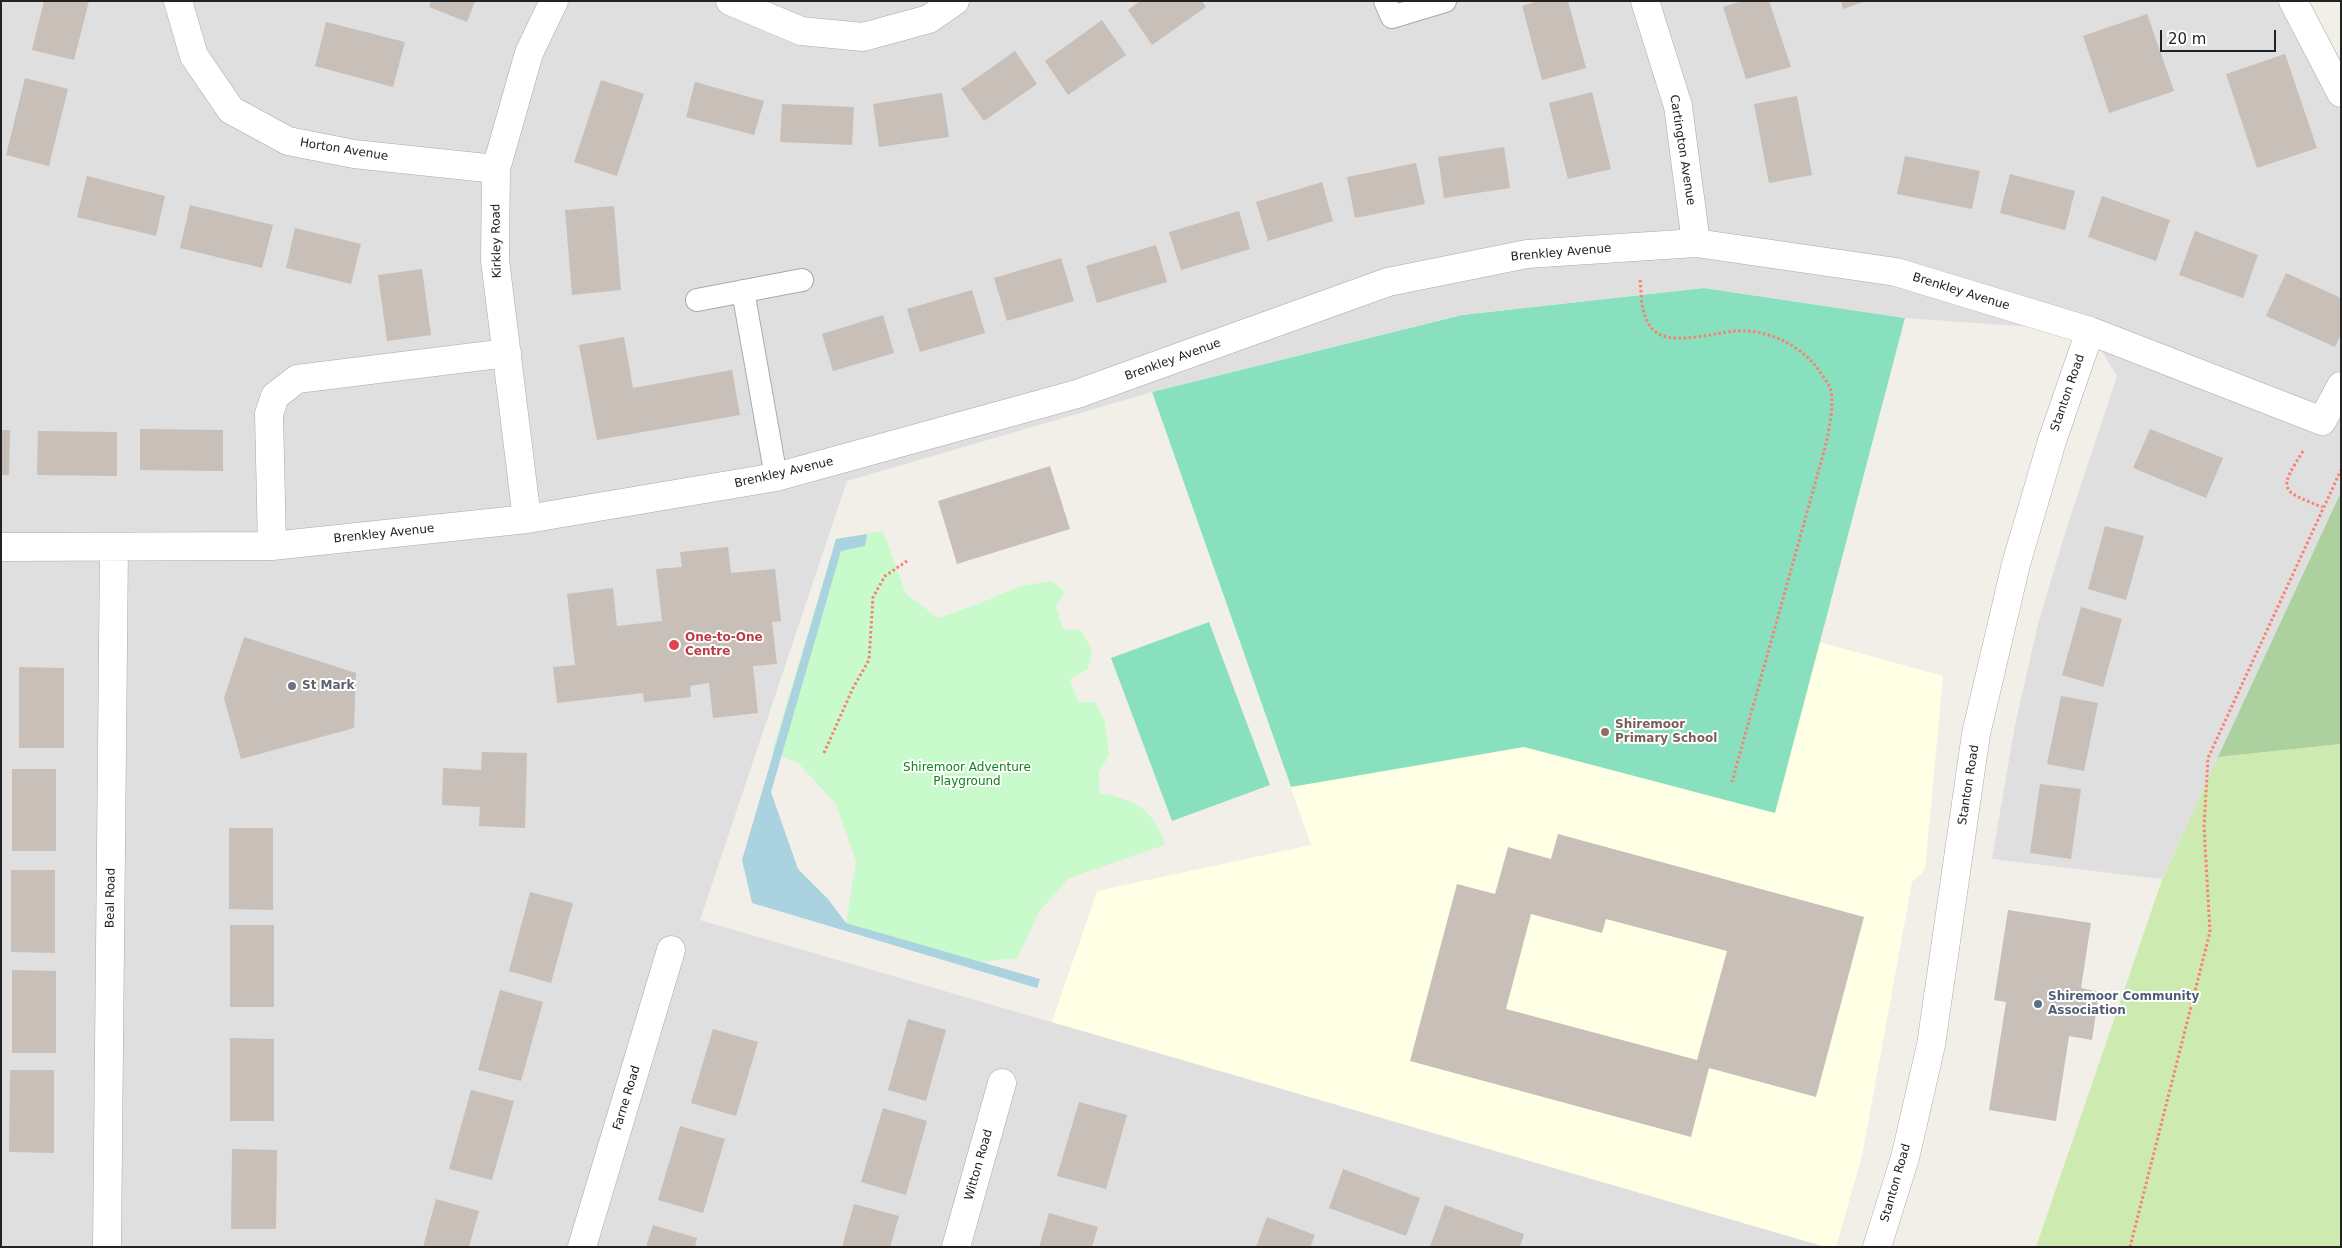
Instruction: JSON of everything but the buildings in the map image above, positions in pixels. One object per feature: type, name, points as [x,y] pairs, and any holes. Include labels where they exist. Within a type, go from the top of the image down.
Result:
[{"type":"street","name":"Horton Avenue","points":[[178,1],[194,56],[231,110],[288,141],[354,154],[496,169]]},
{"type":"street","name":"Kirkley Road","points":[[527,519],[495,260],[496,169],[529,53],[554,1]]},
{"type":"street","points":[[730,1],[801,31],[862,37],[929,19],[955,1]]},
{"type":"street","name":"Cartington Avenue","points":[[1645,1],[1678,106],[1696,243]]},
{"type":"street","points":[[2293,1],[2341,93]]},
{"type":"street","name":"Brenkley Avenue","points":[[1,547],[272,546],[527,519],[776,477],[1077,394],[1388,282],[1527,254],[1696,243],[1896,272],[2090,331],[2322,420]]},
{"type":"street","name":"Stanton Road","points":[[1877,1247],[1905,1158],[1931,1045],[1978,724],[2016,564],[2052,441],[2090,331]]},
{"type":"street","points":[[272,546],[269,414],[275,396],[297,379],[506,353]]},
{"type":"street","points":[[2322,420],[2341,386]]},
{"type":"street","name":"Beal Road","points":[[108,1247],[114,548]]},
{"type":"street","name":"Farne Road","points":[[582,1247],[671,950]]},
{"type":"street","name":"Witton Road","points":[[956,1247],[1002,1082]]},
{"type":"lane","points":[[1385,1],[1392,17],[1445,1]]},
{"type":"lane","points":[[697,300],[802,280]]},
{"type":"lane","points":[[743,291],[776,477]]},
{"type":"path","points":[[1640,247],[1642,310],[1649,326],[1660,335],[1678,338],[1737,331],[1762,333],[1800,350],[1818,366],[1831,390],[1832,414],[1826,444],[1732,782]]},
{"type":"path","points":[[2322,420],[2286,478],[2286,488],[2293,496],[2322,507]]},
{"type":"path","points":[[2130,1247],[2210,932],[2204,827],[2208,758],[2322,507],[2341,470]]},
{"type":"path","points":[[824,753],[852,688],[869,660],[873,597],[885,576],[907,561]]},
{"type":"shaded area","points":[[1,1],[2305,1],[2341,66],[2341,492],[2162,879],[1992,859],[2015,725],[2038,624],[2066,530],[2117,376],[2089,331],[1905,318],[1704,288],[1462,315],[1152,392],[847,481],[700,920],[1826,1247],[1,1247]]},
{"type":"shaded area","name":"Shiremoor Primary School","points":[[1704,288],[1905,318],[1819,642],[1943,676],[1925,870],[1912,882],[1862,1156],[1836,1247],[1826,1247],[1052,1022],[1097,891],[1311,845],[1152,392],[1462,315]]},
{"type":"green space","points":[[1704,288],[1905,318],[1775,813],[1524,747],[1291,787],[1152,392],[1462,315]]},
{"type":"green space","points":[[2341,492],[2341,744],[2218,757]]},
{"type":"green space","name":"Shiremoor Adventure Playground","points":[[883,531],[906,594],[938,618],[981,603],[1020,586],[1052,581],[1065,592],[1056,606],[1063,629],[1081,630],[1092,651],[1088,669],[1070,679],[1078,702],[1095,702],[1105,722],[1109,755],[1099,772],[1099,793],[1123,799],[1149,814],[1165,845],[1069,878],[1039,912],[1017,958],[978,962],[846,923],[856,862],[836,804],[799,764],[772,752],[836,539]]},
{"type":"green space","points":[[1209,622],[1270,785],[1172,821],[1111,658]]},
{"type":"green space","points":[[2341,744],[2341,1247],[2036,1247],[2162,880],[2218,757]]},
{"type":"water","points":[[867,534],[865,546],[841,551],[771,792],[798,869],[828,899],[846,923],[1040,979],[1037,988],[752,903],[742,860],[836,539]]},
{"type":"place","name":"One-to-One Centre","points":[[674,645]]},
{"type":"place","name":"St Mark","points":[[292,686]]},
{"type":"place","name":"Shiremoor Primary School","points":[[1605,732]]},
{"type":"place","name":"Shiremoor Community Association","points":[[2038,1004]]}]
